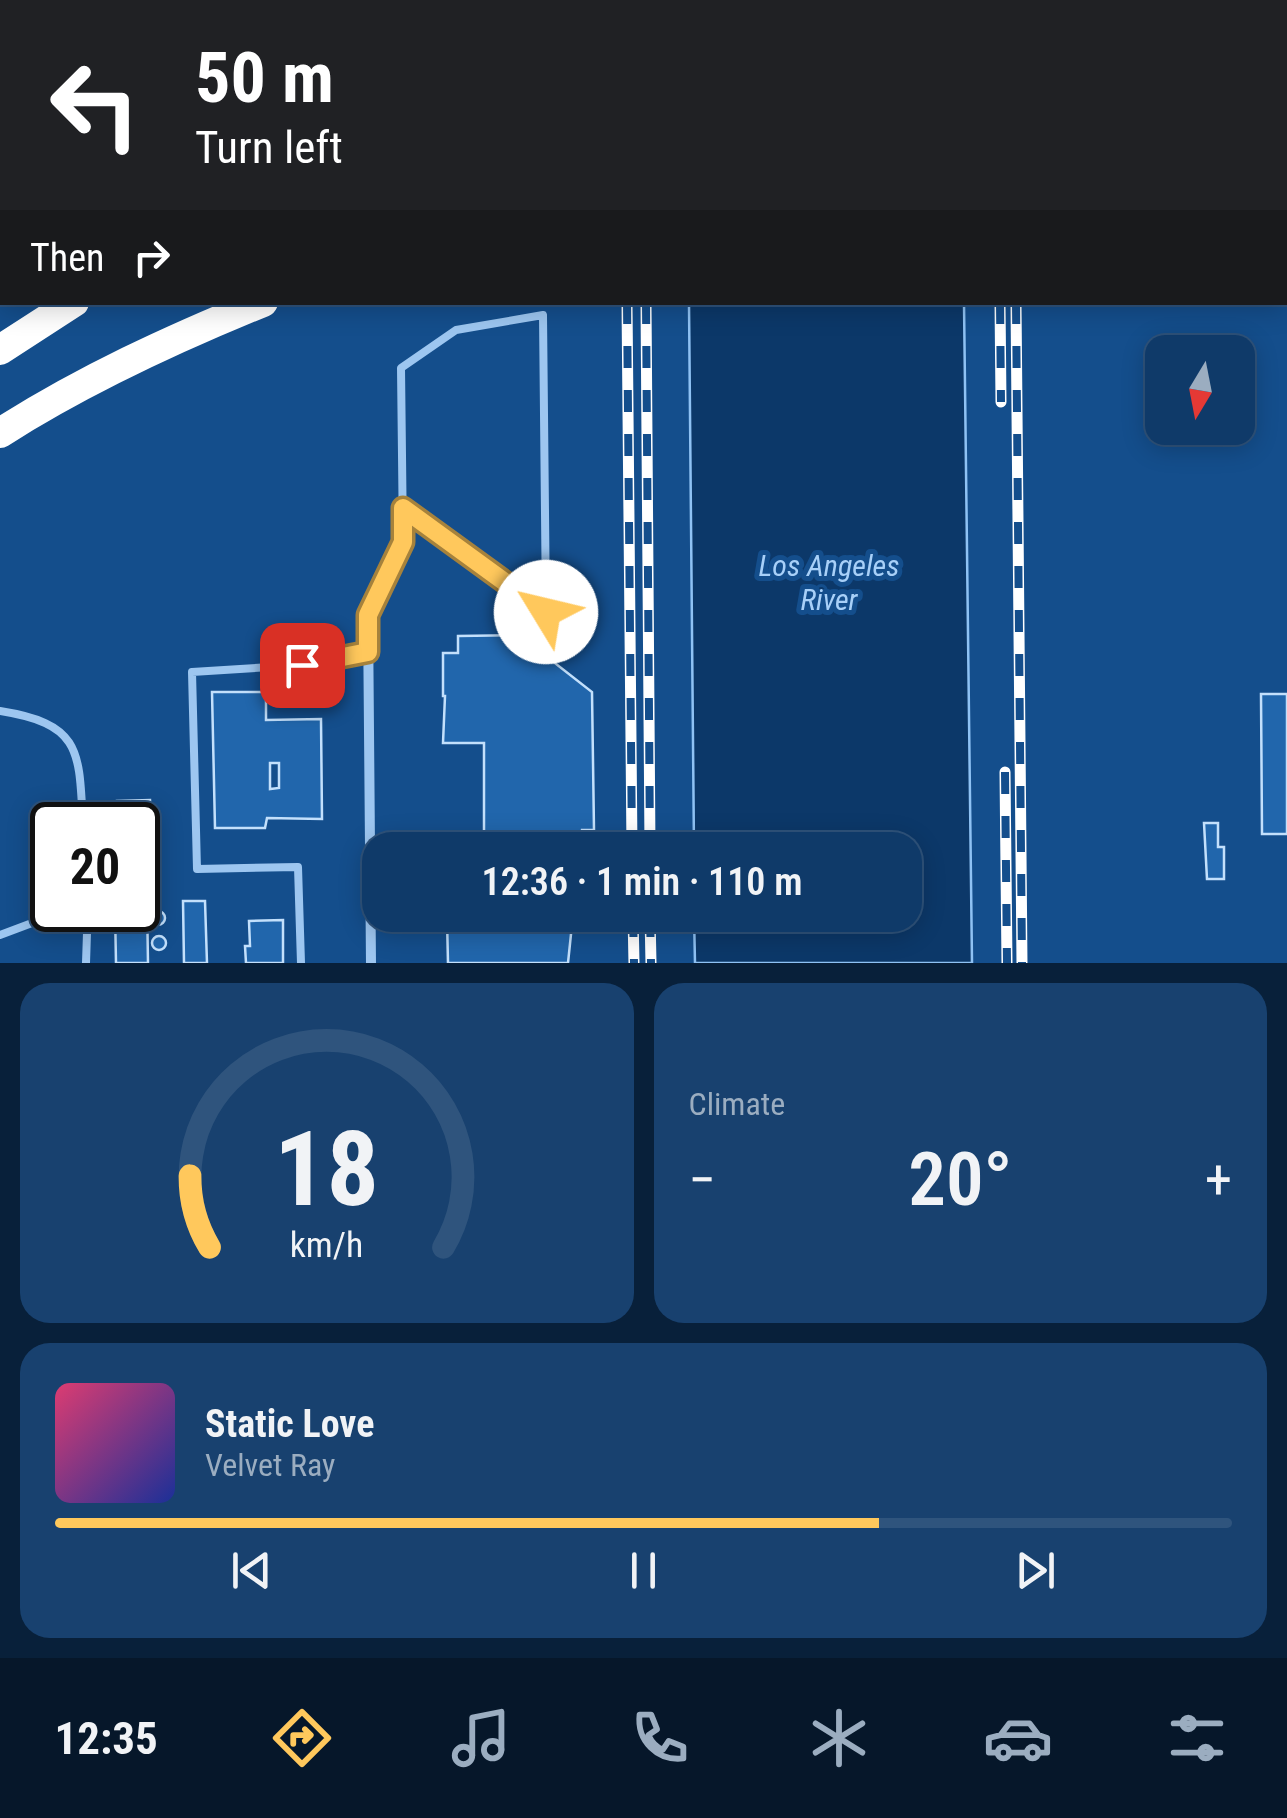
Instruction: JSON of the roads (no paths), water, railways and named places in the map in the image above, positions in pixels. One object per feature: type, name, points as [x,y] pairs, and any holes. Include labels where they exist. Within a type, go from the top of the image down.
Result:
[{"type":"highway","points":[[12,341],[69,305]]},
{"type":"highway","points":[[0,433],[116,367],[256,305]]},
{"type":"street","points":[[368,615],[371,963]]},
{"type":"lane","points":[[368,615],[403,542],[401,368],[456,330],[543,314],[546,612],[403,508]]},
{"type":"lane","points":[[301,963],[298,867],[197,868],[192,672],[302,665],[368,652]]},
{"type":"lane","points":[[0,711],[34,717],[62,732],[72,744],[82,802]]},
{"type":"lane","points":[[0,935],[30,924]]},
{"type":"lane","points":[[86,963],[87,932]]},
{"type":"water","name":"Los Angeles River","points":[[689,305],[964,305],[972,963],[695,963],[694,932],[922,932],[922,832],[694,832]]},
{"type":"railway","points":[[627,305],[632,832]]},
{"type":"railway","points":[[646,305],[650,832]]},
{"type":"railway","points":[[1000,305],[1001,402]]},
{"type":"railway","points":[[1016,305],[1022,963]]},
{"type":"railway","points":[[1005,772],[1007,963]]},
{"type":"railway","points":[[633,932],[634,963]]},
{"type":"railway","points":[[650,932],[651,963]]}]
